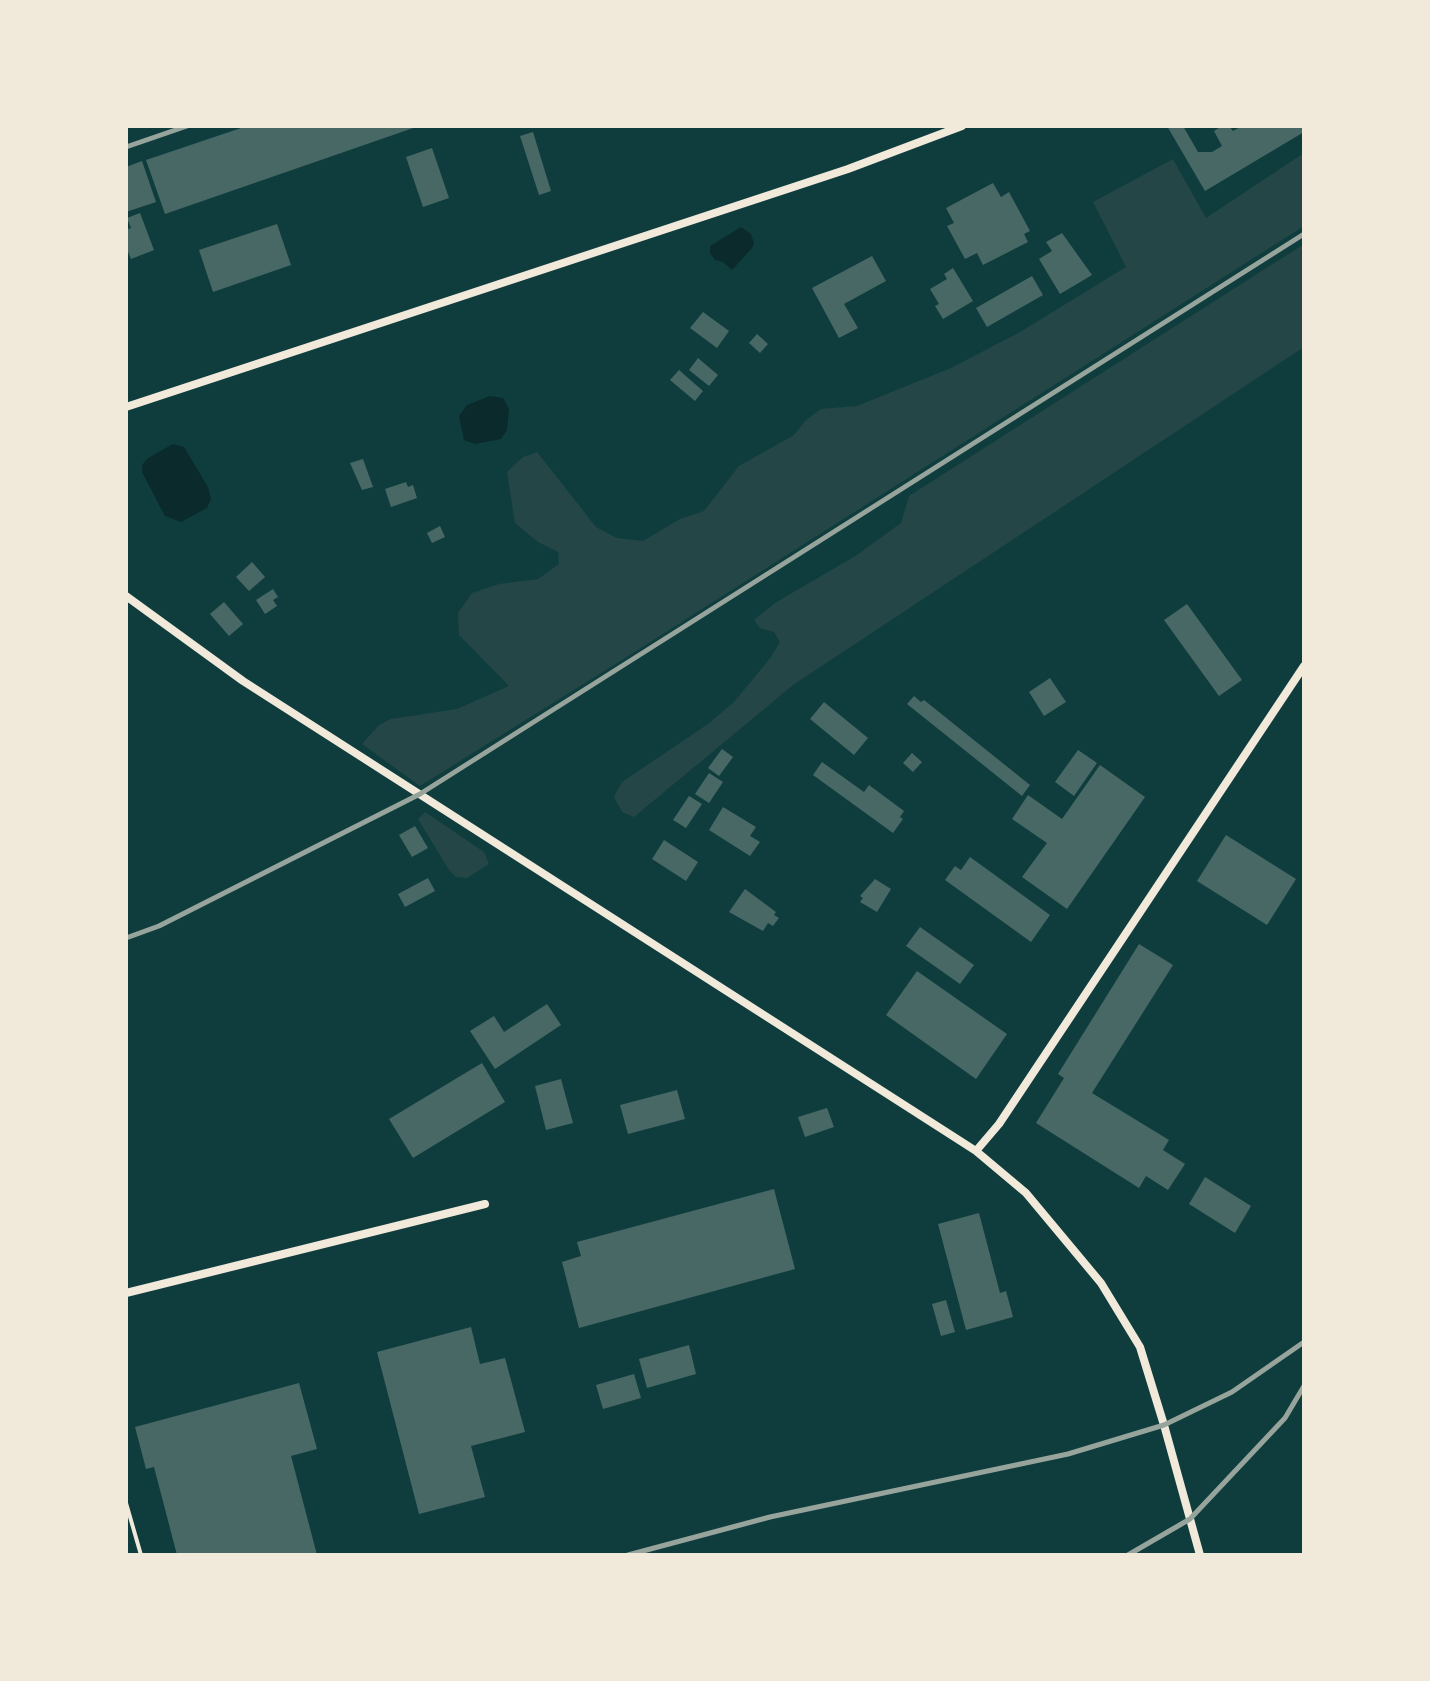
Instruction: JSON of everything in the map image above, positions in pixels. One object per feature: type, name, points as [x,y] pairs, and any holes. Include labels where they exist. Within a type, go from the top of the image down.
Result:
[{"type":"street","points":[[126,407],[848,169],[962,126]]},
{"type":"street","points":[[126,596],[243,681],[976,1151],[1026,1193],[1101,1283],[1140,1347],[1200,1555]]},
{"type":"street","points":[[976,1151],[999,1124],[1304,666]]},
{"type":"street","points":[[126,1293],[485,1204]]},
{"type":"lane","points":[[126,1503],[141,1555]]},
{"type":"shaded area","points":[[1304,153],[1304,226],[625,658],[420,786],[362,744],[379,725],[391,719],[457,709],[509,686],[459,635],[458,613],[472,593],[499,584],[538,579],[559,564],[558,552],[538,542],[515,523],[507,472],[523,457],[537,452],[596,527],[617,538],[643,541],[680,519],[704,511],[739,466],[794,435],[806,420],[821,409],[857,406],[951,368],[1020,332],[1126,267],[1093,202],[1173,159],[1206,218]]},
{"type":"shaded area","points":[[741,227],[751,234],[754,243],[732,270],[715,260],[710,246]]},
{"type":"shaded area","points":[[1304,244],[1304,347],[793,685],[634,817],[622,812],[614,797],[622,782],[708,724],[734,702],[771,657],[780,642],[774,632],[760,628],[754,620],[775,603],[857,555],[901,523],[909,496]]},
{"type":"shaded area","points":[[490,396],[503,398],[509,409],[507,430],[501,439],[475,444],[464,440],[459,416],[467,405]]},
{"type":"shaded area","points":[[173,444],[184,447],[208,487],[211,499],[207,508],[181,522],[165,516],[142,472],[142,465],[148,458]]},
{"type":"shaded area","points":[[425,812],[484,852],[489,864],[467,878],[456,877],[418,819]]},
{"type":"building","points":[[247,126],[419,126],[165,214],[146,160]]},
{"type":"building","points":[[1167,126],[1183,126],[1198,152],[1212,152],[1222,146],[1214,131],[1222,126],[1229,126],[1233,131],[1242,126],[1304,126],[1304,132],[1205,191]]},
{"type":"building","points":[[533,132],[551,191],[539,195],[520,136]]},
{"type":"building","points":[[432,148],[449,198],[423,207],[406,157]]},
{"type":"building","points":[[142,161],[156,202],[126,212],[126,167]]},
{"type":"building","points":[[993,183],[1001,197],[1009,192],[1030,231],[1024,234],[1028,242],[983,265],[977,253],[965,259],[947,226],[954,223],[946,208]]},
{"type":"building","points":[[140,213],[154,250],[131,259],[126,247],[126,230],[131,228],[127,218]]},
{"type":"building","points":[[277,224],[291,265],[213,292],[199,250]]},
{"type":"building","points":[[1062,233],[1092,275],[1060,294],[1039,259],[1052,251],[1046,242]]},
{"type":"building","points":[[872,256],[886,281],[844,304],[858,328],[839,338],[812,288]]},
{"type":"building","points":[[953,268],[973,301],[943,319],[930,289],[947,279],[944,274]]},
{"type":"building","points":[[1032,276],[1043,295],[987,327],[976,308]]},
{"type":"building","points":[[703,312],[729,331],[717,348],[690,328]]},
{"type":"building","points":[[757,334],[768,344],[760,353],[749,343]]},
{"type":"building","points":[[698,358],[718,375],[709,386],[689,370]]},
{"type":"building","points":[[679,370],[703,391],[695,401],[670,380]]},
{"type":"building","points":[[363,459],[373,487],[362,490],[350,463]]},
{"type":"building","points":[[406,482],[408,487],[413,485],[417,498],[391,507],[385,489]]},
{"type":"building","points":[[440,526],[445,537],[432,543],[427,533]]},
{"type":"building","points":[[252,562],[265,577],[249,591],[236,577]]},
{"type":"building","points":[[273,589],[278,597],[273,600],[277,606],[265,614],[256,600]]},
{"type":"building","points":[[224,602],[243,624],[229,636],[210,614]]},
{"type":"building","points":[[1187,604],[1242,680],[1219,696],[1164,620]]},
{"type":"building","points":[[1050,678],[1066,702],[1044,716],[1029,692]]},
{"type":"building","points":[[914,696],[921,702],[924,700],[1030,785],[1022,796],[907,704]]},
{"type":"building","points":[[824,702],[868,738],[854,755],[810,719]]},
{"type":"building","points":[[722,749],[733,757],[719,776],[708,768]]},
{"type":"building","points":[[1078,750],[1097,763],[1074,796],[1055,782]]},
{"type":"building","points":[[912,753],[922,762],[913,772],[903,763]]},
{"type":"building","points":[[822,762],[864,792],[869,785],[904,811],[900,817],[903,819],[893,833],[813,775]]},
{"type":"building","points":[[1100,765],[1145,797],[1067,909],[1022,877],[1047,843],[1012,819],[1028,795],[1062,819]]},
{"type":"building","points":[[709,773],[723,782],[709,803],[695,794]]},
{"type":"building","points":[[689,796],[702,804],[686,828],[673,820]]},
{"type":"building","points":[[723,807],[756,827],[750,836],[760,842],[750,856],[709,830]]},
{"type":"building","points":[[415,826],[428,848],[412,857],[399,835]]},
{"type":"building","points":[[1226,835],[1296,879],[1267,925],[1197,881]]},
{"type":"building","points":[[664,840],[698,862],[686,881],[652,859]]},
{"type":"building","points":[[970,857],[1050,915],[1031,942],[945,880],[955,866],[961,870]]},
{"type":"building","points":[[428,878],[435,891],[405,907],[398,894]]},
{"type":"building","points":[[875,879],[891,889],[877,912],[860,902],[863,898],[860,896]]},
{"type":"building","points":[[745,889],[776,912],[774,915],[779,918],[773,926],[768,923],[763,931],[729,912]]},
{"type":"building","points":[[920,927],[974,965],[960,984],[906,946]]},
{"type":"building","points":[[1139,944],[1173,965],[1092,1093],[1169,1140],[1163,1150],[1185,1164],[1168,1190],[1146,1176],[1139,1188],[1036,1123],[1064,1078],[1058,1074]]},
{"type":"building","points":[[917,971],[1007,1034],[976,1079],[886,1015]]},
{"type":"building","points":[[547,1004],[561,1025],[495,1069],[470,1031],[494,1016],[504,1032]]},
{"type":"building","points":[[482,1063],[505,1102],[413,1158],[389,1119]]},
{"type":"building","points":[[561,1079],[573,1123],[546,1130],[535,1086]]},
{"type":"building","points":[[677,1090],[685,1119],[628,1134],[620,1105]]},
{"type":"building","points":[[827,1108],[834,1127],[805,1137],[798,1117]]},
{"type":"building","points":[[1205,1177],[1251,1206],[1235,1233],[1189,1204]]},
{"type":"building","points":[[774,1189],[795,1269],[579,1328],[562,1262],[581,1256],[577,1242]]},
{"type":"building","points":[[979,1213],[1000,1293],[1006,1291],[1013,1317],[966,1330],[938,1224]]},
{"type":"building","points":[[946,1300],[955,1332],[941,1336],[932,1304]]},
{"type":"building","points":[[471,1327],[480,1364],[505,1358],[525,1432],[471,1446],[485,1497],[419,1514],[377,1352]]},
{"type":"building","points":[[689,1345],[696,1374],[647,1388],[639,1359]]},
{"type":"building","points":[[634,1374],[641,1398],[603,1409],[596,1385]]},
{"type":"building","points":[[299,1383],[317,1449],[291,1456],[317,1555],[177,1555],[154,1467],[146,1469],[135,1427]]},
{"type":"railway","points":[[126,147],[187,126]]},
{"type":"railway","points":[[126,938],[159,926],[420,794],[1304,234]]},
{"type":"railway","points":[[628,1555],[770,1517],[1068,1454],[1164,1425],[1232,1392],[1304,1342]]},
{"type":"railway","points":[[1128,1555],[1190,1519],[1285,1418],[1304,1386]]}]
